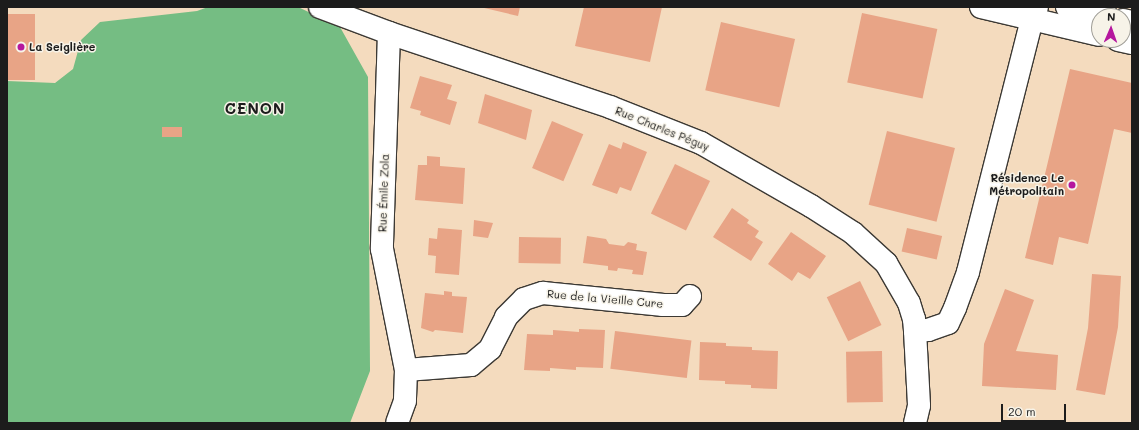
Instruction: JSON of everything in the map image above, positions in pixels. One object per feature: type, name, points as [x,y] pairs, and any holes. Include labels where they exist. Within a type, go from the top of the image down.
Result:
[{"type":"street","points":[[320,7],[389,33]]},
{"type":"street","points":[[981,7],[1035,13],[1091,32]]},
{"type":"street","points":[[1067,7],[1091,12]]},
{"type":"street","points":[[915,331],[928,330],[948,323],[955,308],[968,272],[1035,13]]},
{"type":"street","name":"Rue Charles Péguy","points":[[389,33],[589,100],[701,143],[811,206],[853,233],[886,263],[909,303],[914,319],[919,406],[915,423]]},
{"type":"street","name":"Rue Émile Zola","points":[[389,33],[382,249],[406,370],[405,401],[397,423]]},
{"type":"street","name":"Rue de la Vieille Cure","points":[[406,370],[471,365],[490,349],[506,317],[524,299],[543,293],[663,305],[682,305],[690,296]]},
{"type":"green space","points":[[208,7],[298,7],[340,27],[368,77],[370,371],[350,423],[7,423],[7,81],[55,83],[73,69],[81,40],[100,22],[197,11]]},
{"type":"building","points":[[480,7],[520,7],[518,16]]},
{"type":"building","points":[[584,7],[662,7],[650,62],[575,46]]},
{"type":"building","points":[[862,13],[937,29],[923,98],[847,82]]},
{"type":"building","name":"La Seiglière","points":[[7,14],[35,14],[35,80],[7,80]]},
{"type":"building","points":[[721,22],[795,39],[779,107],[705,90]]},
{"type":"building","name":"Résidence Le Métropolitain","points":[[1070,69],[1132,83],[1132,133],[1114,129],[1088,244],[1059,237],[1053,265],[1025,258]]},
{"type":"building","points":[[420,76],[452,85],[447,99],[457,102],[450,125],[420,115],[421,111],[410,108]]},
{"type":"building","points":[[485,94],[532,110],[526,140],[478,123]]},
{"type":"building","points":[[552,121],[583,134],[563,181],[532,168]]},
{"type":"building","points":[[162,127],[182,127],[182,137],[162,137]]},
{"type":"building","points":[[887,131],[955,148],[937,222],[869,205]]},
{"type":"building","points":[[623,142],[647,152],[631,191],[620,187],[617,194],[592,185],[609,144],[621,149]]},
{"type":"building","points":[[427,156],[440,157],[440,166],[465,168],[463,204],[415,200],[418,165],[427,165]]},
{"type":"building","points":[[675,164],[710,181],[686,231],[651,213]]},
{"type":"building","points":[[732,208],[749,220],[747,223],[759,231],[755,237],[763,242],[751,261],[713,237]]},
{"type":"building","points":[[474,220],[493,223],[488,238],[473,236]]},
{"type":"building","points":[[438,228],[462,230],[459,275],[435,273],[436,256],[428,255],[429,238],[437,239]]},
{"type":"building","points":[[907,228],[942,236],[937,259],[902,251]]},
{"type":"building","points":[[791,232],[826,256],[810,279],[798,272],[792,281],[768,264]]},
{"type":"building","points":[[587,236],[606,239],[609,244],[624,246],[628,242],[637,244],[636,250],[647,252],[643,275],[632,274],[633,270],[618,268],[617,271],[608,270],[608,266],[583,263]]},
{"type":"building","points":[[519,237],[561,238],[561,264],[519,263]]},
{"type":"building","points":[[1092,274],[1121,276],[1118,327],[1105,395],[1076,390],[1088,328]]},
{"type":"building","points":[[860,281],[881,325],[848,341],[827,297]]},
{"type":"building","points":[[1005,289],[1034,300],[1016,351],[1058,355],[1056,390],[982,386],[984,344]]},
{"type":"building","points":[[444,291],[452,292],[452,296],[467,297],[463,333],[435,330],[433,332],[421,328],[425,293],[444,295]]},
{"type":"building","points":[[579,329],[605,330],[603,368],[576,367],[576,370],[550,368],[550,371],[524,370],[527,334],[553,335],[553,330],[579,332]]},
{"type":"building","points":[[615,331],[691,340],[687,378],[610,369]]},
{"type":"building","points":[[700,342],[726,343],[726,346],[752,347],[752,350],[778,351],[777,389],[751,388],[751,385],[725,384],[725,381],[699,380]]},
{"type":"building","points":[[882,351],[883,402],[847,403],[846,352]]},
{"type":"place","name":"La Seiglière","points":[[21,47]]},
{"type":"place","name":"Résidence Le Métropolitain","points":[[1072,185]]},
{"type":"district","name":"CENON","points":[[255,109]]}]
